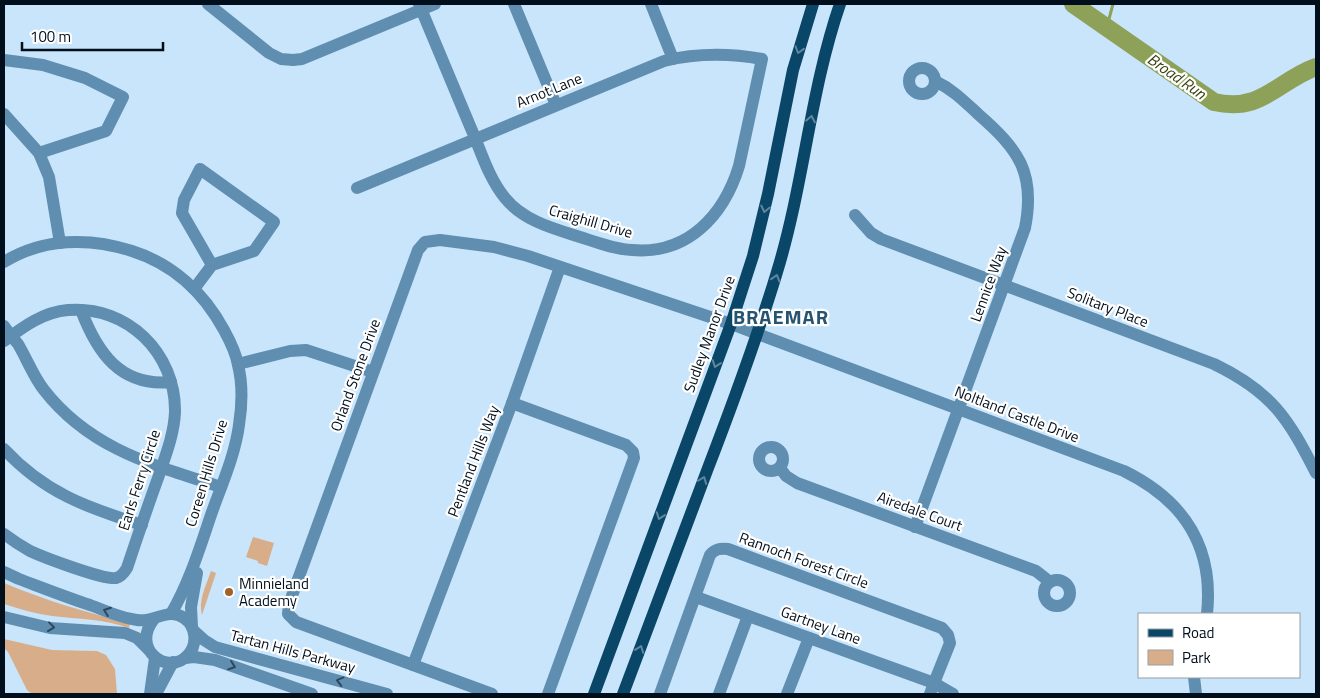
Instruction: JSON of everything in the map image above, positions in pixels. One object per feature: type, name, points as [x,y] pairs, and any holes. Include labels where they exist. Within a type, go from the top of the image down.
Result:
[{"type":"main road","name":"Sudley Manor Drive","points":[[594,694],[754,256],[793,70],[813,4]]},
{"type":"main road","points":[[623,694],[757,334],[795,206],[815,98],[825,54],[840,4]]},
{"type":"street","points":[[208,4],[269,53],[281,59],[292,60],[302,59],[421,7],[435,4]]},
{"type":"street","points":[[514,4],[556,105]]},
{"type":"street","points":[[651,4],[673,59]]},
{"type":"street","name":"Craighill Drive","points":[[421,7],[475,138],[497,187],[506,200],[520,212],[549,228],[617,248],[634,251],[664,247],[685,238],[705,226],[714,217],[730,192],[739,166],[762,59]]},
{"type":"street","name":"Arnot Lane","points":[[356,188],[673,59],[718,54],[762,59]]},
{"type":"street","points":[[4,60],[43,65],[85,78],[123,98],[106,131],[39,153]]},
{"type":"street","name":"Lennice Way","points":[[915,527],[1005,286],[1025,228],[1029,197],[1025,173],[1019,159],[1002,135],[951,90],[935,81]]},
{"type":"street","points":[[4,114],[39,153],[50,177],[60,243]]},
{"type":"street","points":[[194,289],[212,265],[254,251],[274,222],[200,168],[184,200],[182,213],[212,265]]},
{"type":"street","name":"Solitary Place","points":[[855,215],[871,233],[881,240],[1214,364],[1239,377],[1274,404],[1292,429],[1316,473]]},
{"type":"street","name":"Orland Stone Drive","points":[[492,694],[296,622],[288,614],[289,604],[418,250],[426,242],[440,240],[452,240],[494,247],[730,324]]},
{"type":"street","name":"Coreen Hills Drive","points":[[4,262],[32,249],[60,243],[84,242],[107,244],[148,256],[172,271],[194,289],[206,302],[230,342],[238,364],[241,400],[239,428],[198,556],[185,590],[171,614]]},
{"type":"street","name":"Pentland Hills Way","points":[[414,665],[512,403],[560,267]]},
{"type":"street","name":"Earls Ferry Circle","points":[[4,534],[30,551],[92,573],[109,578],[117,578],[123,575],[161,468],[175,414],[171,382],[160,355],[138,332],[111,316],[81,310],[67,310],[39,318],[6,334]]},
{"type":"street","points":[[81,310],[94,341],[111,362],[132,377],[144,382],[155,384],[171,382]]},
{"type":"street","name":"Noltland Castle Drive","points":[[730,324],[1124,471],[1155,488],[1178,510],[1189,524],[1202,551],[1208,581],[1206,613]]},
{"type":"street","points":[[6,334],[43,389],[72,421],[104,443],[123,453],[161,468],[221,487]]},
{"type":"street","points":[[238,364],[290,351],[306,350],[374,372]]},
{"type":"street","points":[[512,403],[626,445],[633,452],[634,458],[548,694]]},
{"type":"street","points":[[4,449],[26,471],[62,496],[84,506],[142,525]]},
{"type":"street","name":"Airedale Court","points":[[780,468],[786,476],[797,483],[1036,571],[1050,582]]},
{"type":"street","name":"Rannoch Forest Circle","points":[[660,694],[710,555],[714,550],[728,549],[942,628],[948,635],[950,643],[932,689]]},
{"type":"street","name":"Coreen Hills Drive","points":[[193,629],[190,607],[197,575],[198,556]]},
{"type":"street","points":[[4,572],[19,580],[122,617],[144,621],[171,614]]},
{"type":"street","name":"Gartney Lane","points":[[696,597],[809,638],[932,689],[953,694]]},
{"type":"street","name":"Tartan Hills Parkway","points":[[171,614],[183,617],[204,640],[216,646],[387,694]]},
{"type":"street","points":[[719,694],[748,616]]},
{"type":"street","name":"Tartan Hills Parkway","points":[[4,617],[50,628],[125,633],[137,638],[152,654],[164,662],[204,658],[215,660],[312,694]]},
{"type":"street","points":[[150,694],[152,654],[146,640],[146,632],[154,619]]},
{"type":"street","points":[[156,694],[179,660],[194,645],[193,629]]},
{"type":"street","points":[[787,694],[809,638]]},
{"type":"street","points":[[1194,678],[1196,694]]},
{"type":"green space","points":[[253,537],[274,543],[267,566],[246,557]]},
{"type":"green space","points":[[211,571],[216,573],[202,615],[202,598]]},
{"type":"green space","points":[[4,583],[66,606],[130,623],[129,628],[101,621],[40,614],[4,604]]},
{"type":"green space","points":[[4,639],[52,650],[97,651],[106,655],[115,669],[117,694],[32,694],[27,690],[8,652],[4,648]]},
{"type":"waterway","name":"Broad Run","points":[[1073,4],[1214,102],[1231,104],[1245,103],[1257,99],[1316,67]]},
{"type":"waterway","points":[[1110,29],[1109,19],[1113,4]]},
{"type":"place","name":"Minnieland Academy","points":[[229,592]]},
{"type":"district","name":"BRAEMAR","points":[[781,316]]}]
